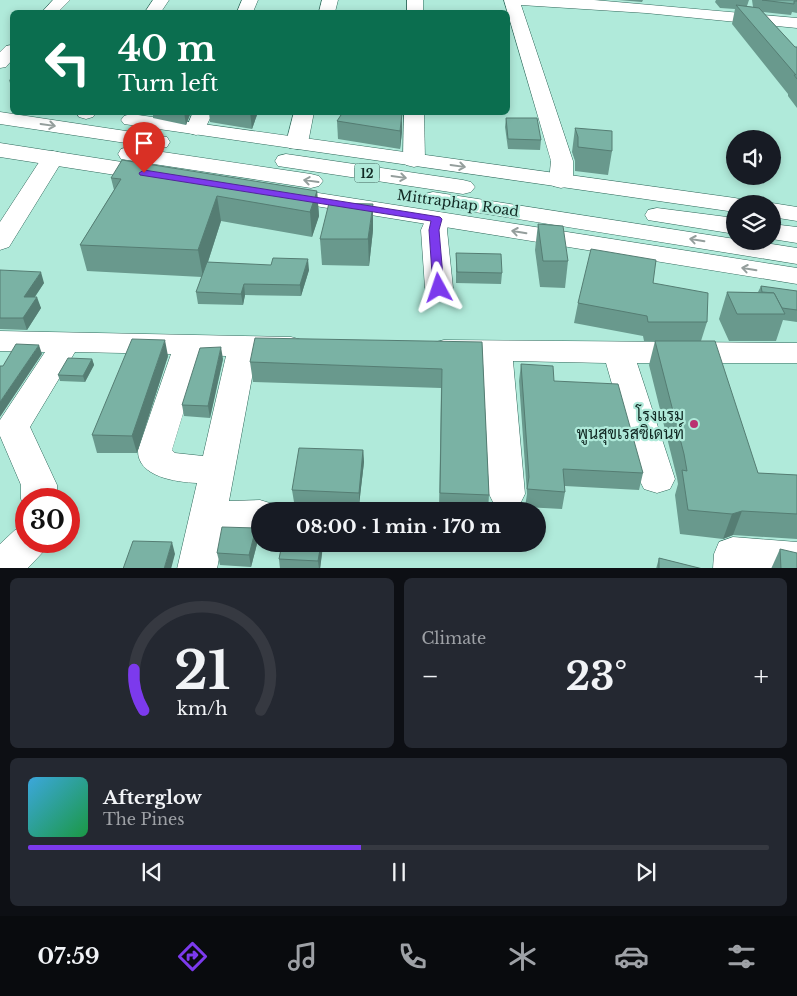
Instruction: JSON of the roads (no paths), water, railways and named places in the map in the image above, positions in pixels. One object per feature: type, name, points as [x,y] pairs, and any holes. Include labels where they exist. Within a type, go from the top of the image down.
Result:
[{"type":"main road","points":[[52,10],[62,0]]},
{"type":"main road","points":[[512,0],[562,161],[550,202]]},
{"type":"main road","points":[[521,0],[669,5],[797,23]]},
{"type":"main road","points":[[743,0],[753,18],[778,40]]},
{"type":"main road","points":[[0,63],[10,52]]},
{"type":"main road","points":[[105,115],[202,124],[291,161]]},
{"type":"main road","points":[[291,161],[303,115]]},
{"type":"main road","points":[[414,115],[414,160]]},
{"type":"main road","name":"Mittraphap Road","points":[[0,118],[550,202],[726,225]]},
{"type":"main road","name":"Mittraphap Road","points":[[0,135],[291,161]]},
{"type":"main road","points":[[0,150],[797,276]]},
{"type":"main road","points":[[0,242],[54,158]]},
{"type":"main road","points":[[162,176],[291,161],[414,160],[550,202],[642,252]]},
{"type":"main road","points":[[550,202],[652,193],[726,204]]},
{"type":"main road","name":"Mittraphap Road","points":[[550,202],[797,256]]},
{"type":"main road","points":[[781,211],[797,214]]},
{"type":"main road","points":[[437,219],[434,230],[439,288]]},
{"type":"main road","points":[[781,233],[797,235]]},
{"type":"main road","points":[[0,342],[321,348]]},
{"type":"main road","points":[[39,488],[13,427],[66,343]]},
{"type":"main road","points":[[189,345],[155,450],[155,458],[162,463],[180,467],[217,470]]},
{"type":"main road","points":[[197,568],[243,346]]},
{"type":"main road","points":[[419,349],[618,353],[797,353]]},
{"type":"main road","points":[[497,351],[507,494]]},
{"type":"main road","points":[[618,353],[656,479]]},
{"type":"main road","points":[[208,517],[251,516]]},
{"type":"main road","points":[[1,568],[17,553]]},
{"type":"main road","points":[[733,568],[733,554],[797,559]]},
{"type":"place","name":"โรงแรม พูนสุขเรสซิเดนท์","points":[[694,424]]}]
